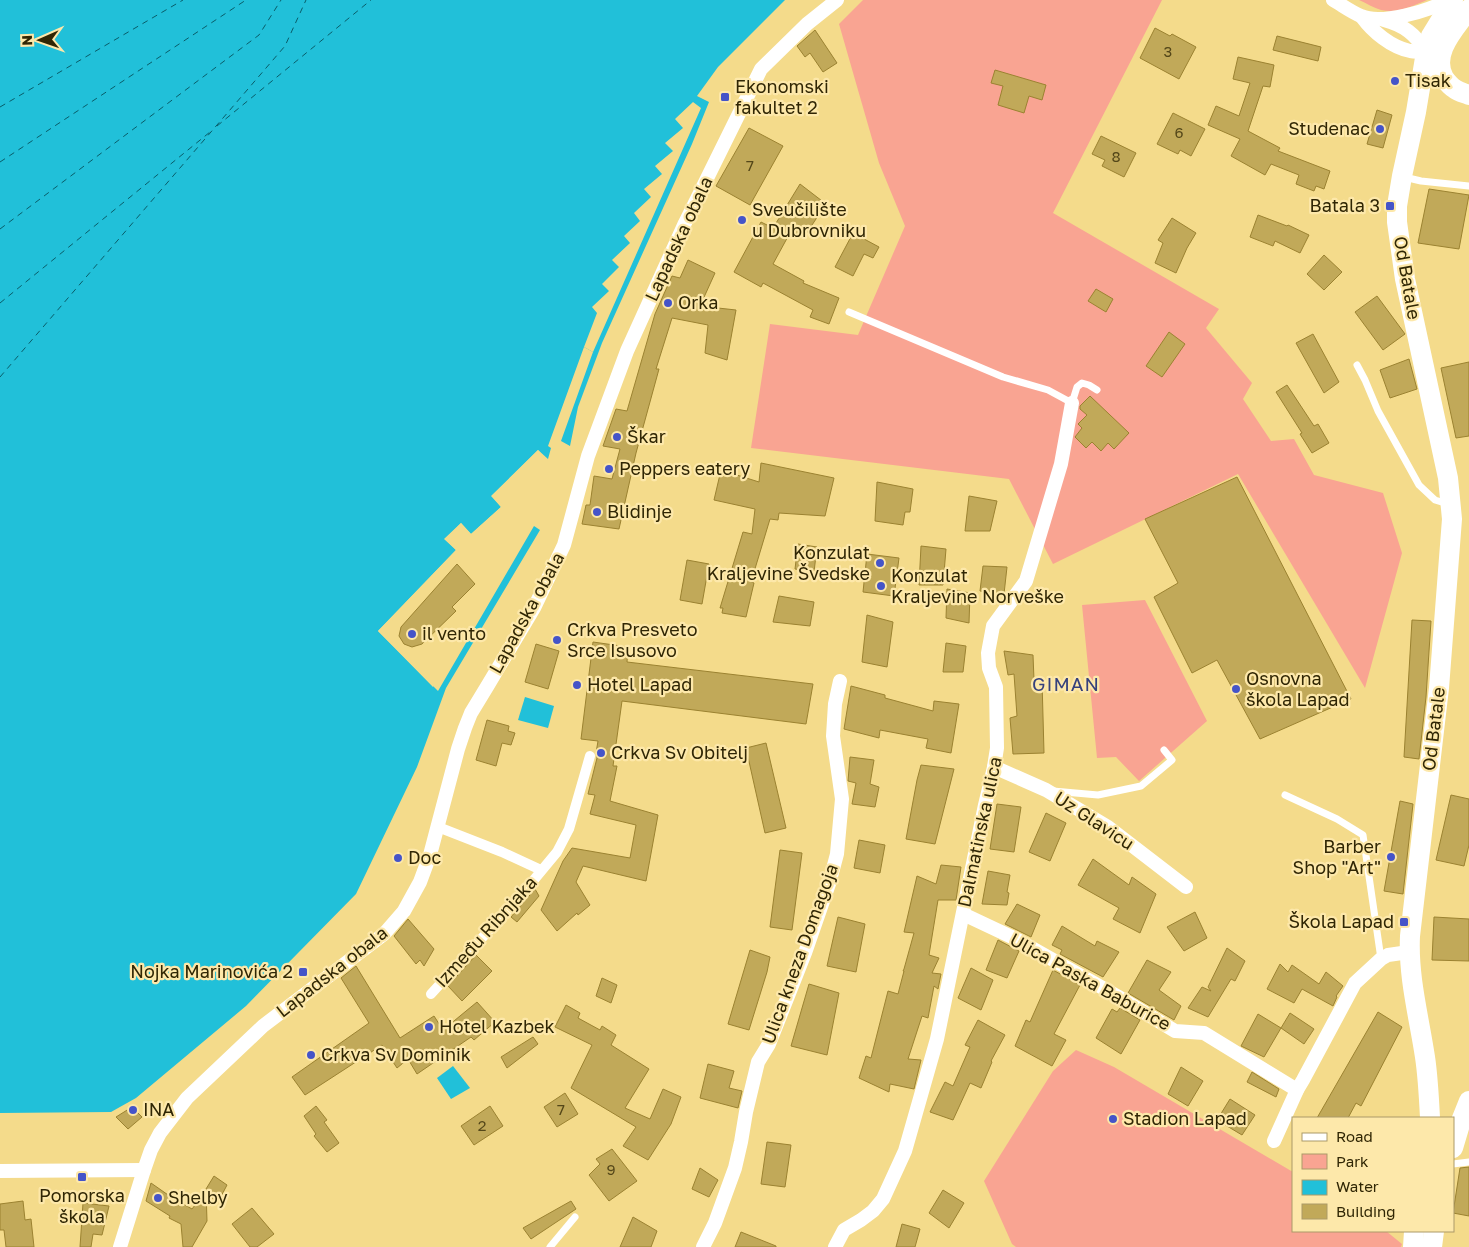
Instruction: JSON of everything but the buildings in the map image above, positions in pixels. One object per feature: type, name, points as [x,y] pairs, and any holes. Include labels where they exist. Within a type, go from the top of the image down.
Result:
[{"type":"main road","points":[[1453,0],[1432,36],[1433,54],[1448,84],[1462,92]]},
{"type":"main road","points":[[1433,54],[1444,45],[1469,9]]},
{"type":"main road","name":"Od Batale","points":[[1430,1117],[1425,1058],[1411,976],[1409,952],[1439,688],[1452,519],[1445,462],[1405,279],[1400,250],[1397,206],[1416,112],[1433,54]]},
{"type":"main road","points":[[1416,112],[1425,100],[1441,90],[1462,92]]},
{"type":"main road","points":[[1454,1144],[1460,1121],[1469,1101]]},
{"type":"main road","points":[[1413,1247],[1414,1232]]},
{"type":"main road","points":[[1432,1247],[1434,1232]]},
{"type":"street","name":"Lapadska obala","points":[[120,1247],[151,1150],[160,1133],[187,1098],[263,1026],[384,934],[404,911],[420,882],[430,855],[464,728],[534,608],[564,545],[588,456],[627,351],[684,223],[762,69],[807,24],[837,0]]},
{"type":"street","points":[[1333,0],[1362,16],[1395,23],[1410,32],[1433,54]]},
{"type":"street","points":[[1378,18],[1426,10],[1448,0]]},
{"type":"street","points":[[1362,16],[1374,31],[1391,43],[1412,51],[1433,54]]},
{"type":"street","name":"Dalmatinska ulica","points":[[835,1247],[844,1230],[873,1211],[883,1199],[905,1151],[937,1039],[997,748],[996,687],[989,668],[988,653],[993,626],[1026,581],[1061,464],[1072,403]]},
{"type":"street","name":"Ulica kneza Domagoja","points":[[703,1247],[716,1223],[735,1168],[758,1062],[769,1044],[805,953],[829,884],[837,854],[842,798],[833,736],[834,704],[840,681]]},
{"type":"street","name":"Između Ribnjaka","points":[[431,994],[523,893],[557,852],[569,829],[590,756]]},
{"type":"street","name":"Uz Glavicu","points":[[994,767],[1046,790],[1108,827],[1186,887]]},
{"type":"street","name":"Između Ribnjaka","points":[[438,827],[502,852],[541,870]]},
{"type":"street","name":"Ulica Paska Baburice","points":[[963,914],[1016,939],[1175,1030],[1204,1034],[1297,1090]]},
{"type":"street","points":[[1274,1140],[1297,1090],[1355,982],[1388,955],[1409,952]]},
{"type":"street","points":[[0,1171],[144,1170]]},
{"type":"lane","points":[[1402,176],[1420,181],[1469,186]]},
{"type":"lane","points":[[849,312],[1003,377],[1048,390],[1072,403],[1077,387],[1082,384],[1089,385],[1097,390]]},
{"type":"lane","points":[[1357,365],[1378,411],[1419,485],[1435,500],[1451,504]]},
{"type":"lane","points":[[1046,790],[1098,795],[1141,786],[1172,760],[1164,750]]},
{"type":"lane","points":[[1284,795],[1337,819],[1363,835],[1381,959]]},
{"type":"lane","points":[[1454,1164],[1469,1162]]},
{"type":"lane","points":[[550,1247],[575,1217]]},
{"type":"green space","points":[[863,0],[1162,0],[1053,213],[1219,309],[1206,328],[1252,383],[1243,399],[1271,441],[1294,439],[1314,475],[1383,493],[1402,553],[1365,688],[1238,474],[1053,564],[1009,479],[751,448],[770,324],[858,335],[905,226],[879,163],[839,24]]},
{"type":"green space","points":[[1359,0],[1427,0],[1404,9],[1387,11]]},
{"type":"green space","points":[[1145,600],[1207,721],[1139,781],[1116,757],[1097,758],[1082,605]]},
{"type":"green space","name":"Stadion Lapad","points":[[1076,1050],[1114,1067],[1292,1171],[1292,1232],[1387,1232],[1402,1244],[1401,1247],[1016,1247],[1012,1244],[984,1181],[1053,1071]]},
{"type":"water","points":[[0,0],[785,0],[718,67],[697,96],[709,102],[692,144],[602,343],[578,407],[570,446],[561,441],[593,352],[584,347],[548,446],[551,448],[548,459],[538,450],[492,496],[501,507],[471,534],[461,523],[445,539],[456,550],[378,631],[438,691],[534,526],[540,530],[446,688],[417,767],[356,894],[246,1006],[136,1098],[111,1112],[0,1113]]},
{"type":"water","points":[[525,697],[554,706],[548,728],[518,720]]},
{"type":"water","points":[[453,1066],[470,1088],[451,1099],[437,1078]]},
{"type":"pier","points":[[693,102],[701,108],[593,352],[584,347],[597,313],[592,307],[609,291],[602,284],[619,267],[612,260],[630,243],[624,236],[640,221],[634,213],[651,197],[644,189],[662,174],[655,166],[673,151],[665,143],[683,128],[675,119]]},
{"type":"pier","points":[[538,450],[548,461],[538,453],[495,496],[503,505],[503,508],[473,536],[470,536],[461,526],[448,539],[458,548],[458,552],[382,631],[434,685],[433,687],[378,631],[456,550],[444,539],[461,523],[471,534],[501,507],[491,496]]},
{"type":"ferry route","points":[[0,107],[183,0]]},
{"type":"ferry route","points":[[0,162],[246,0]]},
{"type":"ferry route","points":[[0,229],[259,35],[281,0]]},
{"type":"ferry route","points":[[0,377],[285,46],[306,0]]},
{"type":"ferry route","points":[[217,126],[371,0]]},
{"type":"ferry route","points":[[0,303],[210,132]]},
{"type":"place","name":"Tisak","points":[[1395,81]]},
{"type":"place","name":"Ekonomski fakultet 2","points":[[725,97]]},
{"type":"place","name":"Studenac","points":[[1380,129]]},
{"type":"place","name":"Batala 3","points":[[1390,206]]},
{"type":"place","name":"Sveučilište u Dubrovniku","points":[[742,220]]},
{"type":"place","name":"Orka","points":[[668,303]]},
{"type":"place","name":"Škar","points":[[617,437]]},
{"type":"place","name":"Peppers eatery","points":[[609,469]]},
{"type":"place","name":"Blidinje","points":[[597,512]]},
{"type":"place","name":"Konzulat Kraljevine Švedske","points":[[880,563]]},
{"type":"place","name":"Konzulat Kraljevine Norveške","points":[[881,586]]},
{"type":"place","name":"il vento","points":[[412,634]]},
{"type":"place","name":"Crkva Presveto Srce Isusovo","points":[[557,640]]},
{"type":"place","name":"Hotel Lapad","points":[[577,685]]},
{"type":"place","name":"Osnovna škola Lapad","points":[[1236,689]]},
{"type":"place","name":"Crkva Sv Obitelj","points":[[601,753]]},
{"type":"place","name":"Barber Shop \"Art\"","points":[[1391,857]]},
{"type":"place","name":"Doc","points":[[398,858]]},
{"type":"place","name":"Škola Lapad","points":[[1404,922]]},
{"type":"place","name":"Nojka Marinovića 2","points":[[303,972]]},
{"type":"place","name":"Hotel Kazbek","points":[[429,1027]]},
{"type":"place","name":"Crkva Sv Dominik","points":[[311,1055]]},
{"type":"place","name":"INA","points":[[133,1110]]},
{"type":"place","name":"Stadion Lapad","points":[[1113,1119]]},
{"type":"place","name":"Pomorska škola","points":[[82,1177]]},
{"type":"place","name":"Shelby","points":[[158,1198]]},
{"type":"district","name":"GIMAN","points":[[1066,684]]}]
